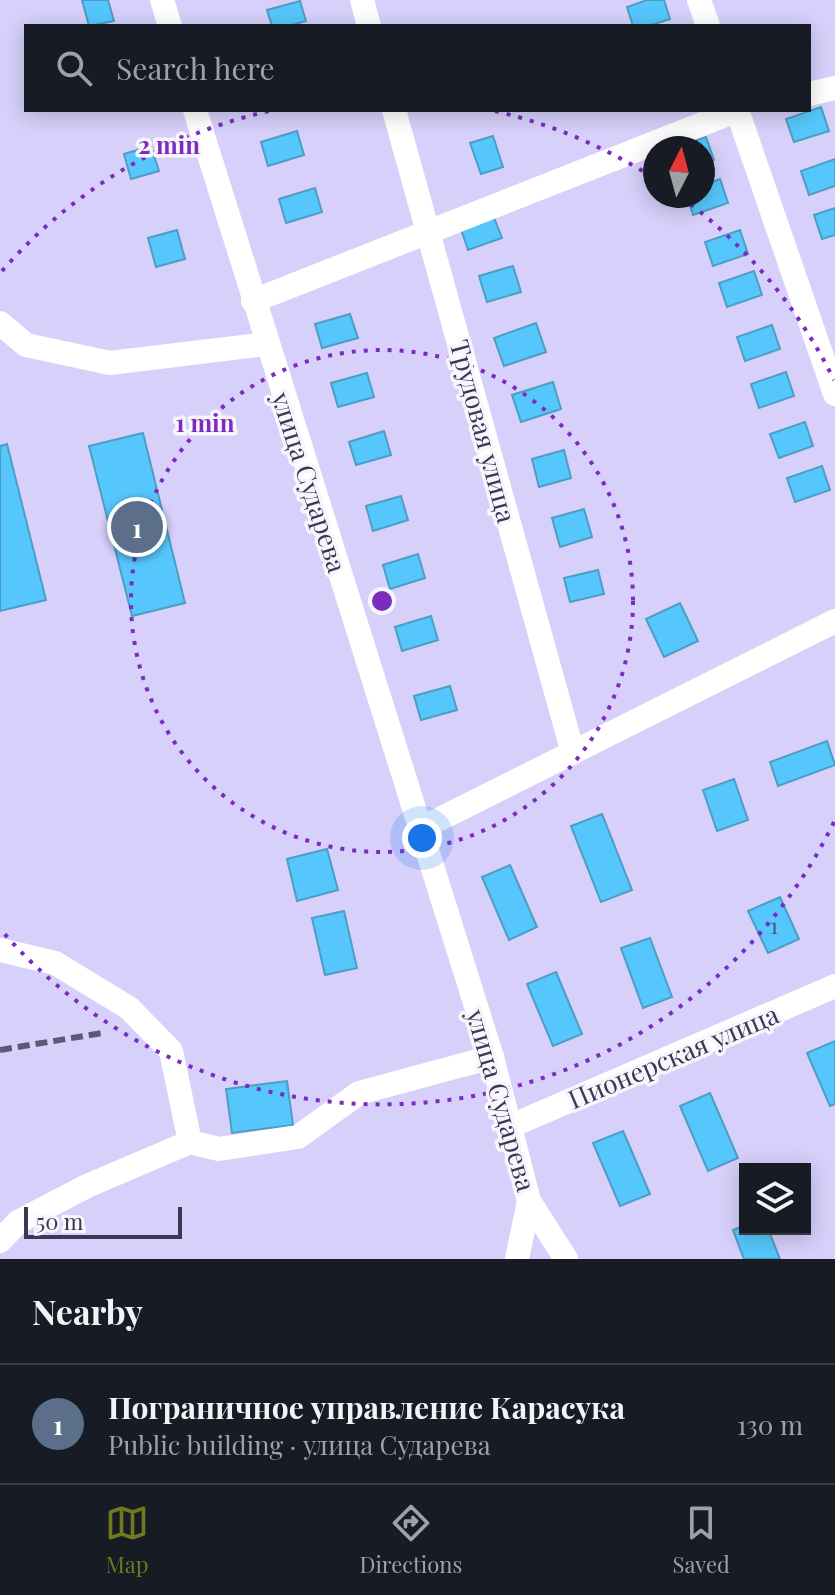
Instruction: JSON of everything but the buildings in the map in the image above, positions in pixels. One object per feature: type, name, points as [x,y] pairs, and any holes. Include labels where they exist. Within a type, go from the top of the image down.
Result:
[{"type":"street","points":[[162,0],[169,24]]},
{"type":"street","points":[[362,0],[368,24]]},
{"type":"street","points":[[699,0],[707,24]]},
{"type":"street","points":[[811,94],[835,88]]},
{"type":"street","name":"улица Сударева","points":[[196,112],[492,1057],[529,1201],[566,1259]]},
{"type":"street","name":"Трудовая улица","points":[[395,112],[573,753]]},
{"type":"street","points":[[253,301],[732,112]]},
{"type":"street","points":[[738,112],[835,394]]},
{"type":"street","points":[[0,323],[26,345],[110,363],[266,344]]},
{"type":"street","points":[[420,829],[835,621]]},
{"type":"street","points":[[0,950],[55,963],[129,1008],[171,1051],[190,1142]]},
{"type":"street","name":"Пионерская улица","points":[[511,1126],[835,986]]},
{"type":"street","points":[[0,1241],[18,1222],[73,1193],[190,1142],[219,1149],[298,1137],[359,1093],[492,1057]]},
{"type":"street","points":[[517,1259],[529,1201]]},
{"type":"railway","points":[[0,1050],[102,1033]]},
{"type":"place","name":"Пограничное управление Карасука","points":[[137,527]]}]
